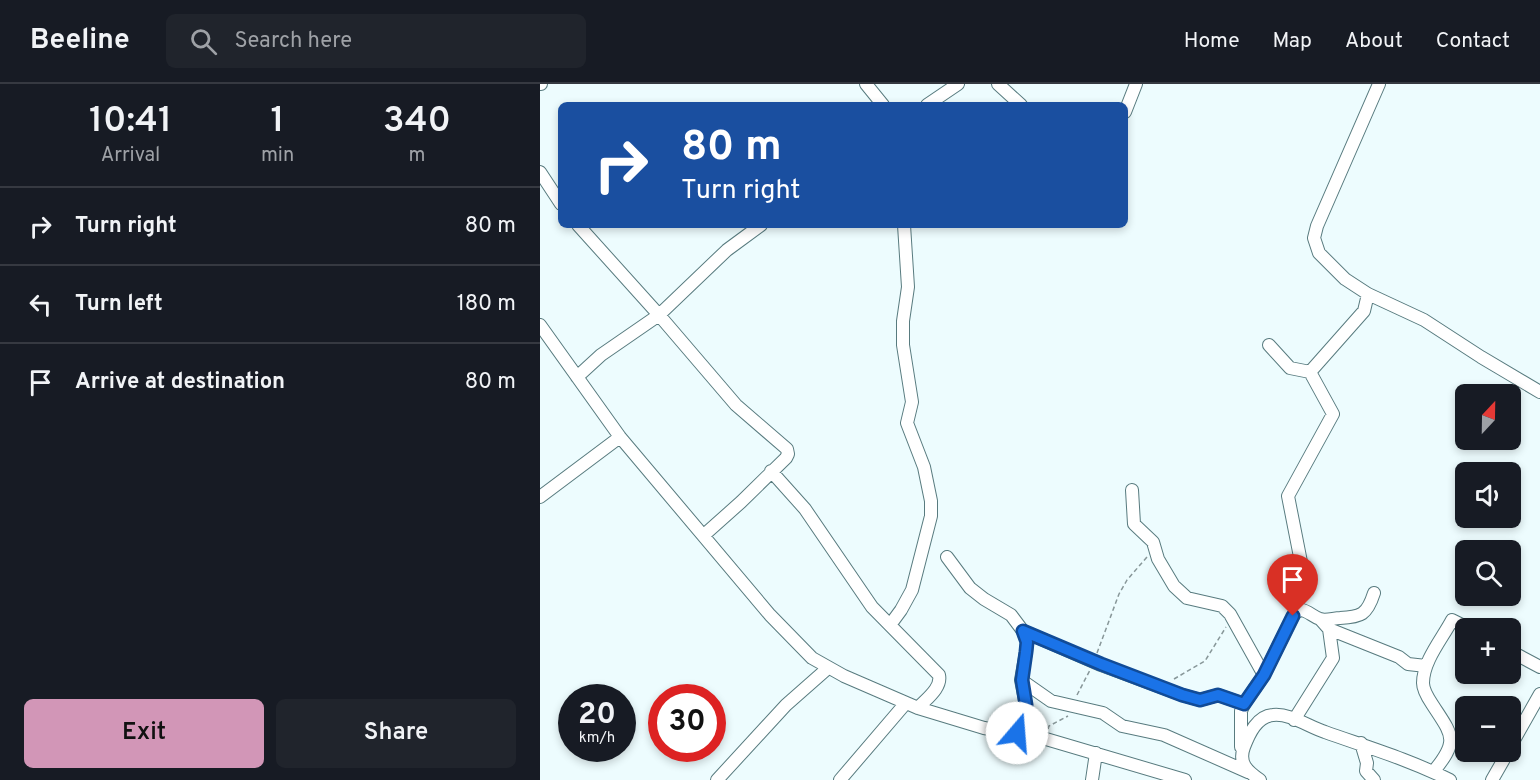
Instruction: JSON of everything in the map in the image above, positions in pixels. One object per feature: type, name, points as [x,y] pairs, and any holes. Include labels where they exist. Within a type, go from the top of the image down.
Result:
[{"type":"street","points":[[866,84],[881,102]]},
{"type":"street","points":[[931,102],[958,84]]},
{"type":"street","points":[[998,84],[1018,102]]},
{"type":"street","points":[[1128,104],[1136,84]]},
{"type":"street","points":[[1379,84],[1317,225],[1314,238],[1319,253],[1345,279],[1368,294],[1424,320],[1540,392]]},
{"type":"street","points":[[540,172],[558,199]]},
{"type":"street","points":[[581,228],[736,405],[787,449],[788,454],[741,502],[704,535]]},
{"type":"street","points":[[577,377],[601,355],[659,315],[727,250],[757,228]]},
{"type":"street","points":[[890,625],[902,610],[912,590],[931,516],[931,501],[924,467],[907,423],[912,402],[903,345],[903,321],[908,287],[904,228]]},
{"type":"street","points":[[1310,372],[1364,311],[1368,294]]},
{"type":"street","points":[[1364,311],[1387,303]]},
{"type":"street","points":[[540,325],[620,437],[780,627],[812,658],[828,669],[905,704],[984,728],[1044,739],[1096,753],[1185,780]]},
{"type":"street","points":[[1269,345],[1290,368],[1310,372],[1333,414],[1288,496],[1302,567]]},
{"type":"street","points":[[540,497],[620,437]]},
{"type":"street","points":[[771,471],[805,509],[872,607],[939,675],[937,687],[918,708]]},
{"type":"street","points":[[1132,490],[1134,524],[1151,539],[1158,559],[1174,586],[1187,598],[1222,606],[1230,614],[1264,675]]},
{"type":"street","points":[[947,557],[970,588],[1011,615],[1023,631],[1027,642],[1022,680],[1026,705],[1017,733]]},
{"type":"street","points":[[1325,624],[1362,615],[1370,606],[1374,593]]},
{"type":"street","points":[[1249,773],[1242,763],[1241,754],[1244,704],[1264,675],[1287,626],[1299,609],[1309,611],[1325,624],[1399,657],[1408,664],[1426,666]]},
{"type":"street","points":[[1434,772],[1445,758],[1452,741],[1450,733],[1428,698],[1423,684],[1426,666],[1452,620],[1455,622]]},
{"type":"street","points":[[1294,720],[1333,658],[1325,624]]},
{"type":"street","points":[[1023,631],[1092,660],[1200,700],[1218,695],[1244,704]]},
{"type":"street","points":[[1521,657],[1540,667]]},
{"type":"street","points":[[717,780],[786,705],[828,669]]},
{"type":"street","points":[[1022,680],[1051,701],[1103,713],[1122,726],[1164,735],[1260,780]]},
{"type":"street","points":[[1521,728],[1540,694]]},
{"type":"street","points":[[840,780],[905,704]]},
{"type":"street","points":[[1241,754],[1253,728],[1261,718],[1273,714],[1361,743],[1450,780]]},
{"type":"street","points":[[1361,743],[1367,763],[1366,771],[1374,780]]},
{"type":"street","points":[[1092,780],[1096,753]]},
{"type":"street","points":[[1492,780],[1502,762]]},
{"type":"path","points":[[1044,739],[1049,726],[1071,714],[1078,693],[1092,667],[1092,660],[1096,656],[1119,594],[1127,580],[1155,547]]},
{"type":"path","points":[[1164,688],[1175,678],[1204,661],[1225,630],[1230,614]]},
{"type":"route","points":[[1017,733],[1026,705],[1022,680],[1027,642],[1023,631],[1182,695],[1200,700],[1218,695],[1244,704],[1264,675],[1293,616]]}]
